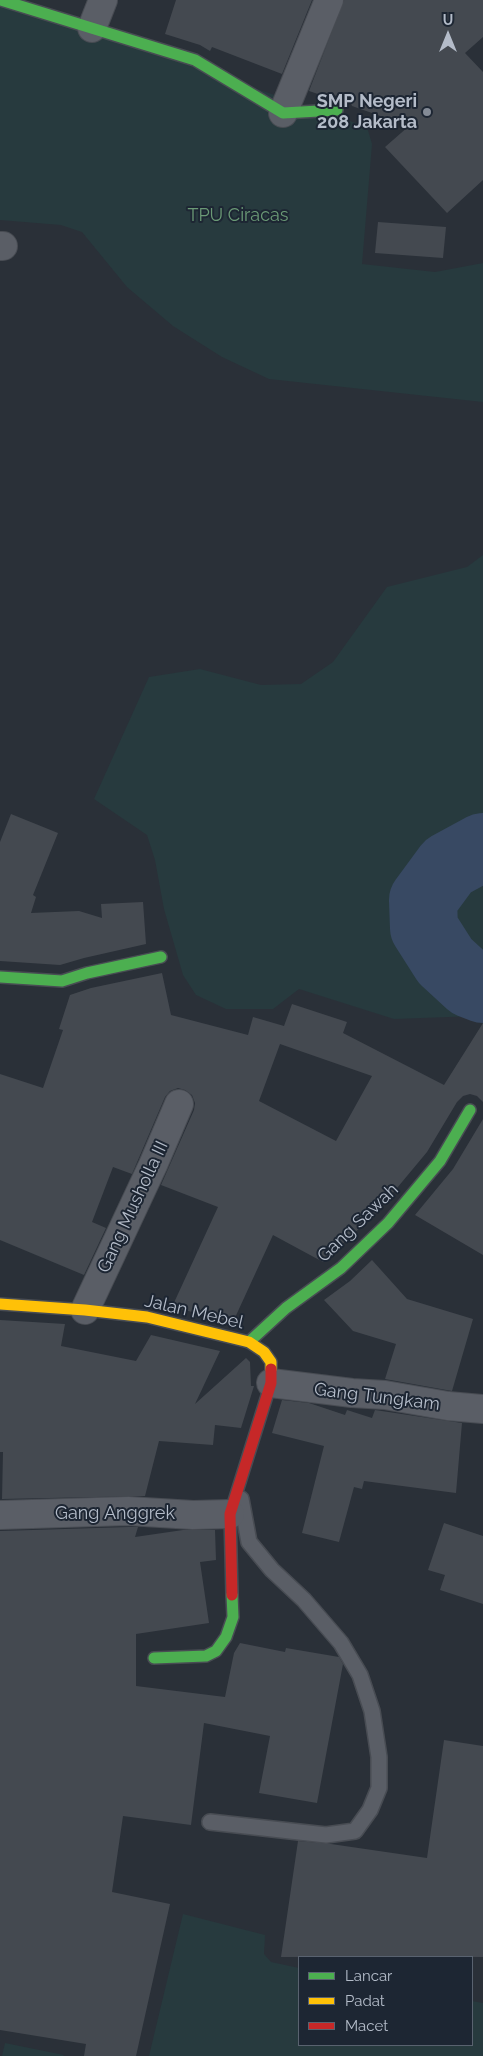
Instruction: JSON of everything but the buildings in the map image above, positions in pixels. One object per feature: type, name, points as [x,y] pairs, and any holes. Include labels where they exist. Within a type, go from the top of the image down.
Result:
[{"type":"street","points":[[1,0],[195,60],[282,113],[337,110]]},
{"type":"street","points":[[92,28],[103,0]]},
{"type":"street","points":[[282,113],[329,0]]},
{"type":"street","points":[[0,977],[62,981],[87,973],[161,957]]},
{"type":"street","name":"Gang Musholla III","points":[[86,1310],[179,1104]]},
{"type":"street","name":"Gang Sawah","points":[[250,1342],[286,1308],[340,1268],[388,1222],[440,1161],[470,1110]]},
{"type":"street","name":"Jalan Mebel","points":[[0,1304],[86,1310],[147,1317],[250,1342],[264,1352],[271,1362],[271,1383],[240,1489]]},
{"type":"street","name":"Gang Tungkam","points":[[271,1383],[385,1395],[448,1406],[483,1409]]},
{"type":"street","points":[[154,1658],[206,1656],[216,1651],[226,1637],[233,1617],[230,1514],[240,1489]]},
{"type":"street","name":"Gang Anggrek","points":[[0,1515],[128,1511],[193,1515],[230,1514]]},
{"type":"lane","points":[[210,1822],[326,1835],[355,1831],[370,1810],[378,1788],[378,1757],[372,1711],[360,1675],[340,1643],[304,1600],[272,1570],[250,1542],[240,1489]]},
{"type":"green space","name":"TPU Ciracas","points":[[0,0],[367,127],[372,144],[362,264],[435,272],[483,263],[483,402],[269,379],[222,357],[173,326],[127,287],[82,232],[61,225],[0,220]]},
{"type":"green space","points":[[483,555],[483,1018],[476,1016],[394,1019],[299,989],[273,1009],[226,1009],[196,995],[183,975],[164,909],[155,860],[147,835],[94,799],[149,677],[200,669],[261,685],[301,684],[333,662],[387,587],[467,567]]},
{"type":"green space","points":[[183,1914],[265,1935],[264,1954],[271,1962],[298,1968],[298,2046],[473,2046],[473,2001],[483,2003],[483,2056],[149,2056]]},
{"type":"green space","points":[[5,2043],[64,2055],[2,2056]]},
{"type":"waterway","points":[[483,847],[448,866],[423,900],[424,928],[445,961],[470,984],[483,989]]},
{"type":"traffic: fast","points":[[1,0],[195,60],[283,113],[337,110]]},
{"type":"traffic: fast","points":[[0,977],[62,981],[87,973],[161,957]]},
{"type":"traffic: fast","points":[[249,1342],[286,1308],[341,1268],[388,1223],[440,1161],[470,1110]]},
{"type":"traffic: fast","points":[[154,1658],[206,1656],[216,1651],[226,1637],[233,1617],[232,1595]]},
{"type":"traffic: slow","points":[[0,1304],[85,1310],[147,1317],[249,1342],[264,1352],[271,1362],[271,1369]]},
{"type":"traffic: jam","points":[[232,1595],[230,1514],[271,1383],[271,1369]]},
{"type":"place","name":"SMP Negeri 208 Jakarta","points":[[427,112]]}]
